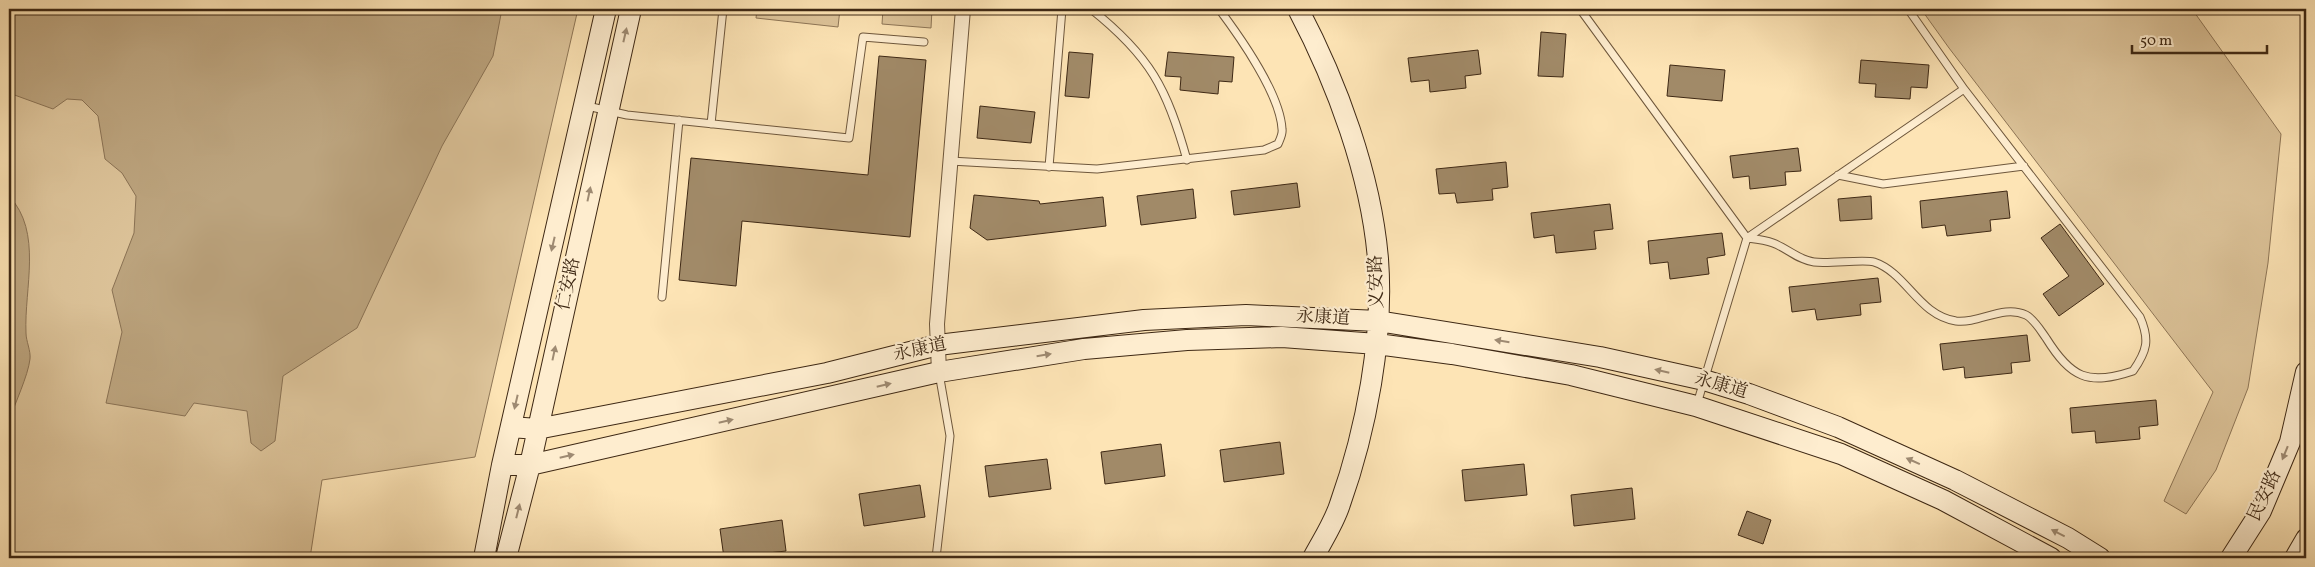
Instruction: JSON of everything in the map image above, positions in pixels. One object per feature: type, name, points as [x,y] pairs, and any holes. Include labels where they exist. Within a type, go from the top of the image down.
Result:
[{"type":"street","name":"仁安路","points":[[484,558],[502,465],[606,9]]},
{"type":"street","name":"仁安路","points":[[506,558],[530,464],[631,9]]},
{"type":"street","points":[[939,372],[937,324],[963,9]]},
{"type":"street","name":"义安路","points":[[1298,9],[1324,58],[1348,126],[1370,205],[1378,260],[1377,344],[1361,432],[1340,506],[1313,558]]},
{"type":"street","name":"永康道","points":[[511,427],[537,429],[827,372],[938,345],[1144,320],[1246,315],[1378,321],[1600,357],[1704,380],[1749,394],[1838,428],[1955,480],[2068,538],[2100,558]]},
{"type":"street","name":"永康道","points":[[502,465],[530,464],[939,372],[1084,349],[1187,340],[1282,338],[1377,344],[1452,354],[1571,375],[1696,406],[1842,454],[1943,500],[2051,558]]},
{"type":"street","name":"民安路","points":[[2231,558],[2261,511],[2290,442],[2306,372]]},
{"type":"street","points":[[2294,558],[2306,539]]},
{"type":"lane","points":[[711,124],[723,9]]},
{"type":"lane","points":[[1049,167],[1062,9]]},
{"type":"lane","points":[[1091,9],[1121,33],[1145,60],[1162,88],[1175,116],[1187,160]]},
{"type":"lane","points":[[950,161],[1097,169],[1264,150],[1278,144],[1283,132],[1281,118],[1262,76],[1244,44],[1219,9]]},
{"type":"lane","points":[[1580,9],[1747,238],[1774,243],[1786,252],[1812,262],[1873,261],[1894,272],[1914,296],[1933,312],[1955,320],[1976,320],[2001,312],[2026,315],[2041,330],[2060,360],[2084,376],[2097,380],[2133,372],[2142,359],[2147,345],[2147,332],[2140,317],[1964,89],[1908,9]]},
{"type":"lane","points":[[584,106],[608,111],[711,124],[849,138],[864,37],[924,42]]},
{"type":"lane","points":[[1696,406],[1747,238],[1964,89]]},
{"type":"lane","points":[[662,297],[679,120]]},
{"type":"lane","points":[[1838,175],[1883,184],[2024,166]]},
{"type":"lane","points":[[936,558],[950,436],[939,372]]},
{"type":"shaded area","points":[[9,9],[578,9],[475,457],[322,480],[310,558],[9,558]]},
{"type":"shaded area","points":[[9,9],[502,9],[493,56],[442,146],[357,328],[283,376],[275,441],[261,451],[251,443],[247,411],[194,403],[185,416],[106,403],[122,332],[112,290],[134,233],[136,196],[122,173],[105,159],[98,116],[82,100],[67,99],[53,109],[9,93]]},
{"type":"shaded area","points":[[757,9],[840,9],[838,27],[756,18]]},
{"type":"shaded area","points":[[883,9],[932,9],[931,28],[882,24]]},
{"type":"shaded area","points":[[1921,9],[2192,9],[2281,134],[2268,263],[2248,388],[2216,470],[2186,514],[2164,501],[2213,392]]},
{"type":"shaded area","points":[[9,196],[19,210],[26,226],[29,243],[30,261],[26,333],[30,356],[27,373],[9,421]]},
{"type":"building","points":[[1541,32],[1566,34],[1563,77],[1538,76]]},
{"type":"building","points":[[1478,50],[1481,74],[1465,76],[1466,88],[1430,92],[1429,80],[1411,82],[1408,58]]},
{"type":"building","points":[[1069,52],[1093,54],[1089,98],[1065,96]]},
{"type":"building","points":[[1168,52],[1234,57],[1232,82],[1219,81],[1218,94],[1180,90],[1181,77],[1165,76]]},
{"type":"building","points":[[879,56],[926,60],[910,237],[742,221],[736,286],[679,280],[691,158],[868,175]]},
{"type":"building","points":[[1861,60],[1929,65],[1927,88],[1911,87],[1910,99],[1875,97],[1876,84],[1859,83]]},
{"type":"building","points":[[1670,65],[1725,70],[1722,101],[1667,96]]},
{"type":"building","points":[[980,106],[1035,112],[1031,143],[977,138]]},
{"type":"building","points":[[1798,148],[1801,171],[1785,172],[1786,185],[1750,189],[1749,176],[1733,178],[1730,156]]},
{"type":"building","points":[[1506,162],[1508,187],[1492,189],[1493,200],[1457,203],[1455,193],[1439,194],[1436,169]]},
{"type":"building","points":[[1297,183],[1300,207],[1234,215],[1231,191]]},
{"type":"building","points":[[1193,189],[1196,218],[1141,225],[1137,196]]},
{"type":"building","points":[[2007,191],[2010,218],[1990,220],[1991,231],[1947,236],[1945,225],[1922,228],[1920,201]]},
{"type":"building","points":[[974,195],[1039,201],[1040,204],[1103,197],[1106,226],[987,240],[970,228]]},
{"type":"building","points":[[1871,196],[1872,219],[1840,221],[1838,199]]},
{"type":"building","points":[[1610,204],[1613,229],[1594,231],[1596,249],[1556,253],[1554,235],[1534,238],[1531,213]]},
{"type":"building","points":[[2060,224],[2104,284],[2059,316],[2043,294],[2069,276],[2041,238]]},
{"type":"building","points":[[1722,233],[1725,255],[1707,258],[1709,274],[1670,279],[1668,262],[1650,264],[1648,241]]},
{"type":"building","points":[[1878,278],[1881,302],[1860,304],[1861,315],[1817,320],[1815,309],[1792,312],[1789,287]]},
{"type":"building","points":[[2027,335],[2030,361],[2011,363],[2012,373],[1965,378],[1964,367],[1943,370],[1940,344]]},
{"type":"building","points":[[2156,400],[2158,425],[2139,427],[2140,439],[2096,443],[2095,431],[2072,433],[2070,408]]},
{"type":"building","points":[[1280,442],[1284,474],[1224,482],[1220,450]]},
{"type":"building","points":[[1161,444],[1165,476],[1105,484],[1101,452]]},
{"type":"building","points":[[1047,459],[1051,489],[989,497],[985,466]]},
{"type":"building","points":[[1524,464],[1527,495],[1465,501],[1462,470]]},
{"type":"building","points":[[920,485],[925,517],[864,526],[859,494]]},
{"type":"building","points":[[1632,488],[1635,519],[1574,526],[1571,495]]},
{"type":"building","points":[[1747,511],[1771,520],[1763,544],[1738,535]]},
{"type":"building","points":[[782,520],[786,551],[724,558],[720,529]]}]
